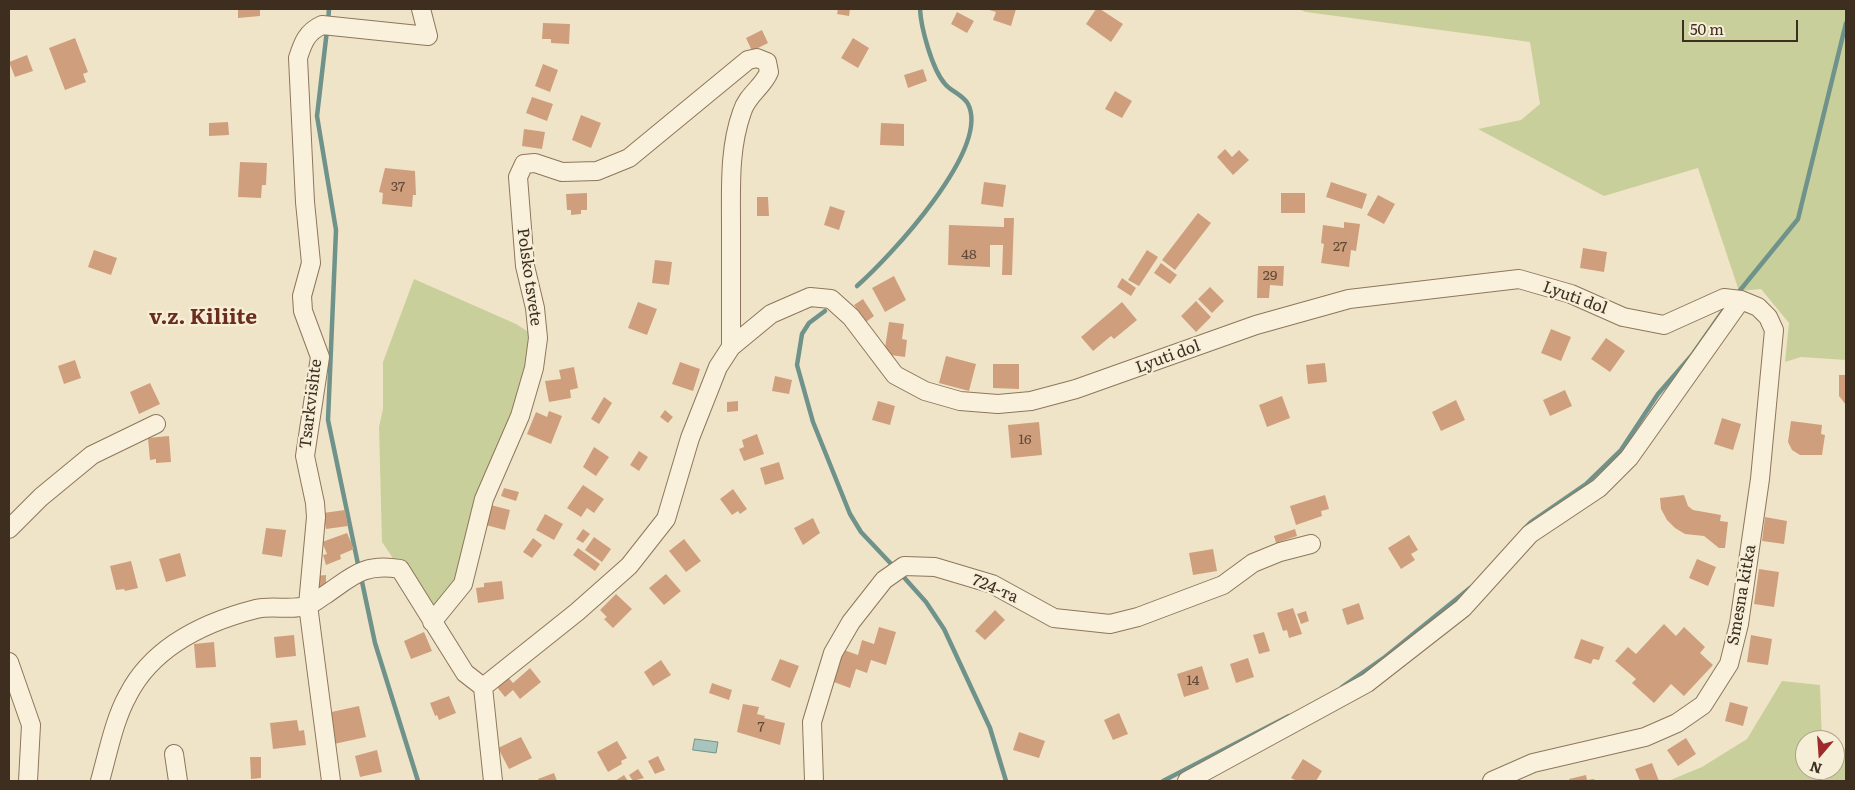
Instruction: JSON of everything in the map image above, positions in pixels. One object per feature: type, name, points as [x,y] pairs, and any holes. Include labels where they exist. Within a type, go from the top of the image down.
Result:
[{"type":"street","name":"Tsarkvishte","points":[[331,781],[308,606],[316,517],[315,502],[305,456],[320,357],[303,311],[302,296],[311,263],[305,202],[298,58],[304,41],[312,30],[322,25],[428,36],[421,9]]},
{"type":"street","name":"Polsko tsvete","points":[[432,622],[463,584],[484,499],[520,416],[534,368],[538,338],[536,308],[525,266],[518,177],[520,169],[524,164],[535,163],[562,172],[597,171],[629,158],[748,60],[757,58],[767,62],[769,72],[767,78],[751,94],[742,110],[733,150],[731,182],[731,347]]},
{"type":"street","name":"Lyuti dol","points":[[731,347],[771,314],[810,297],[832,299],[851,317],[895,374],[926,391],[960,401],[998,404],[1031,401],[1076,389],[1256,325],[1358,298],[1519,279],[1571,294],[1623,317],[1664,324],[1732,299]]},
{"type":"street","points":[[1187,781],[1240,750],[1303,719],[1367,683],[1463,608],[1530,534],[1599,488],[1629,458],[1732,299]]},
{"type":"street","name":"Smesna kitka","points":[[1492,781],[1533,763],[1645,737],[1677,723],[1703,705],[1729,664],[1739,624],[1760,479],[1774,330],[1768,317],[1758,306],[1732,299]]},
{"type":"street","points":[[483,687],[577,612],[629,566],[666,519],[690,438],[718,368],[731,347]]},
{"type":"street","points":[[9,529],[41,497],[92,455],[156,424]]},
{"type":"street","name":"724-та","points":[[814,781],[812,722],[832,653],[851,622],[889,576],[904,566],[935,567],[992,584],[1054,618],[1110,624],[1138,617],[1215,588],[1254,563],[1280,552],[1311,544]]},
{"type":"street","points":[[100,781],[127,696],[141,674],[159,654],[178,641],[220,619],[259,608],[308,606],[364,569],[383,566],[400,569],[465,673],[483,687],[493,781]]},
{"type":"street","points":[[9,662],[31,725],[28,781]]},
{"type":"street","points":[[174,754],[178,781]]},
{"type":"green space","points":[[1298,9],[1846,9],[1846,360],[1801,357],[1785,362],[1789,323],[1761,289],[1739,291],[1698,168],[1604,196],[1478,129],[1521,120],[1540,104],[1530,42],[1306,12]]},
{"type":"green space","points":[[414,279],[516,324],[538,338],[463,584],[432,622],[413,588],[382,542],[379,427],[383,409],[383,362]]},
{"type":"green space","points":[[1782,681],[1820,685],[1822,730],[1795,730],[1795,780],[1845,780],[1846,748],[1846,781],[1668,781],[1702,767],[1747,739]]},
{"type":"water","points":[[695,739],[718,742],[716,753],[693,750]]},
{"type":"building","points":[[238,9],[260,9],[260,16],[238,18]]},
{"type":"building","points":[[838,9],[850,9],[849,16],[837,14]]},
{"type":"building","points":[[986,9],[1016,9],[1011,26],[993,20],[996,12]]},
{"type":"building","points":[[1096,9],[1100,9],[1123,24],[1111,42],[1086,24]]},
{"type":"building","points":[[957,12],[974,21],[967,33],[951,24]]},
{"type":"building","points":[[543,23],[570,24],[569,44],[551,43],[551,39],[542,39]]},
{"type":"building","points":[[762,30],[768,43],[752,51],[746,38]]},
{"type":"building","points":[[75,38],[88,72],[83,74],[86,82],[65,90],[49,48]]},
{"type":"building","points":[[853,38],[869,48],[858,68],[841,58]]},
{"type":"building","points":[[27,55],[33,71],[15,77],[9,62]]},
{"type":"building","points":[[543,64],[558,70],[550,92],[535,86]]},
{"type":"building","points":[[923,69],[927,81],[908,88],[904,75]]},
{"type":"building","points":[[1115,91],[1132,101],[1122,118],[1105,109]]},
{"type":"building","points":[[532,97],[553,104],[547,121],[526,113]]},
{"type":"building","points":[[581,115],[601,123],[591,148],[572,140]]},
{"type":"building","points":[[228,122],[229,135],[209,136],[209,123]]},
{"type":"building","points":[[881,123],[904,124],[904,146],[880,145]]},
{"type":"building","points":[[524,129],[545,132],[542,149],[522,146]]},
{"type":"building","points":[[1225,149],[1232,157],[1239,150],[1249,160],[1233,175],[1217,157]]},
{"type":"building","points":[[240,162],[267,163],[266,185],[262,185],[261,198],[238,197]]},
{"type":"building","points":[[385,168],[415,171],[416,195],[413,195],[412,207],[382,204],[383,193],[379,192]]},
{"type":"building","points":[[984,182],[1006,185],[1003,207],[981,204]]},
{"type":"building","points":[[1331,182],[1367,194],[1362,209],[1326,197]]},
{"type":"building","points":[[587,193],[587,210],[581,210],[581,214],[571,215],[571,210],[567,210],[566,194]]},
{"type":"building","points":[[1281,193],[1305,193],[1305,213],[1281,213]]},
{"type":"building","points":[[1378,195],[1395,204],[1384,224],[1367,215]]},
{"type":"building","points":[[757,197],[768,197],[769,216],[757,216]]},
{"type":"building","points":[[830,206],[845,211],[839,230],[824,225]]},
{"type":"building","points":[[1198,213],[1211,223],[1175,270],[1162,260]]},
{"type":"building","points":[[1004,218],[1014,218],[1012,275],[1002,275],[1003,245],[990,245],[990,267],[948,265],[949,225],[1004,227]]},
{"type":"building","points":[[1344,222],[1360,224],[1356,251],[1351,250],[1349,267],[1321,263],[1324,244],[1321,243],[1323,225],[1344,228]]},
{"type":"building","points":[[1583,248],[1607,252],[1604,272],[1580,268]]},
{"type":"building","points":[[94,250],[117,258],[111,275],[88,267]]},
{"type":"building","points":[[1147,250],[1158,257],[1139,286],[1128,280]]},
{"type":"building","points":[[655,260],[672,262],[669,285],[652,283]]},
{"type":"building","points":[[1161,263],[1177,275],[1170,284],[1154,273]]},
{"type":"building","points":[[1258,266],[1284,266],[1283,286],[1270,285],[1269,298],[1257,298]]},
{"type":"building","points":[[894,276],[906,300],[885,312],[872,288]]},
{"type":"building","points":[[1122,278],[1136,288],[1131,296],[1117,287]]},
{"type":"building","points":[[1210,287],[1224,301],[1212,313],[1198,299]]},
{"type":"building","points":[[863,299],[874,316],[866,322],[854,305]]},
{"type":"building","points":[[1196,301],[1211,317],[1196,332],[1181,316]]},
{"type":"building","points":[[638,302],[657,309],[647,335],[628,328]]},
{"type":"building","points":[[1122,302],[1137,320],[1114,339],[1111,336],[1093,351],[1081,337]]},
{"type":"building","points":[[889,322],[904,324],[902,339],[907,340],[905,357],[884,354]]},
{"type":"building","points":[[1551,329],[1571,337],[1561,361],[1541,353]]},
{"type":"building","points":[[1606,338],[1625,351],[1610,372],[1591,359]]},
{"type":"building","points":[[946,356],[976,364],[969,391],[939,383]]},
{"type":"building","points":[[75,360],[81,378],[64,384],[58,366]]},
{"type":"building","points":[[680,362],[700,369],[693,391],[672,384]]},
{"type":"building","points":[[1325,363],[1327,382],[1308,384],[1306,365]]},
{"type":"building","points":[[993,364],[1019,364],[1019,389],[993,388]]},
{"type":"building","points":[[574,367],[578,388],[570,390],[571,398],[549,402],[545,381],[561,379],[559,370]]},
{"type":"building","points":[[1839,375],[1846,375],[1846,405],[1839,396]]},
{"type":"building","points":[[775,376],[792,380],[789,394],[772,391]]},
{"type":"building","points":[[150,383],[160,404],[139,414],[130,392]]},
{"type":"building","points":[[1565,390],[1572,406],[1550,416],[1543,400]]},
{"type":"building","points":[[1282,396],[1290,418],[1267,427],[1259,405]]},
{"type":"building","points":[[604,397],[612,403],[599,424],[591,419]]},
{"type":"building","points":[[1456,400],[1465,420],[1441,431],[1432,412]]},
{"type":"building","points":[[738,401],[738,411],[727,412],[727,402]]},
{"type":"building","points":[[878,401],[895,406],[890,425],[872,420]]},
{"type":"building","points":[[665,410],[673,417],[668,423],[660,417]]},
{"type":"building","points":[[549,411],[562,416],[551,444],[527,434],[536,412],[547,417]]},
{"type":"building","points":[[1722,418],[1741,424],[1733,450],[1714,444]]},
{"type":"building","points":[[1791,421],[1822,425],[1821,434],[1825,435],[1822,455],[1800,455],[1792,450],[1788,442]]},
{"type":"building","points":[[1039,422],[1042,455],[1011,458],[1008,425]]},
{"type":"building","points":[[757,434],[764,454],[744,461],[739,449],[744,447],[742,440]]},
{"type":"building","points":[[169,436],[171,462],[156,463],[156,459],[150,460],[148,438]]},
{"type":"building","points":[[594,447],[609,457],[596,476],[583,467]]},
{"type":"building","points":[[639,451],[648,457],[639,471],[630,465]]},
{"type":"building","points":[[779,462],[784,479],[765,485],[760,468]]},
{"type":"building","points":[[583,485],[604,499],[594,513],[587,508],[581,517],[567,508]]},
{"type":"building","points":[[504,488],[519,492],[516,501],[501,496]]},
{"type":"building","points":[[733,489],[747,509],[740,514],[738,511],[732,515],[720,499]]},
{"type":"building","points":[[1325,495],[1329,509],[1321,511],[1322,516],[1296,525],[1290,506]]},
{"type":"building","points":[[1684,495],[1688,506],[1693,510],[1721,515],[1720,521],[1728,522],[1725,548],[1719,548],[1704,536],[1685,534],[1667,520],[1661,509],[1660,498]]},
{"type":"building","points":[[487,504],[510,510],[505,530],[482,524]]},
{"type":"building","points":[[345,510],[348,526],[326,529],[323,513]]},
{"type":"building","points":[[545,514],[563,524],[554,540],[536,530]]},
{"type":"building","points":[[1765,517],[1787,521],[1784,544],[1762,541]]},
{"type":"building","points":[[813,518],[820,533],[803,545],[794,528]]},
{"type":"building","points":[[266,528],[286,530],[282,557],[262,554]]},
{"type":"building","points":[[583,529],[590,534],[583,543],[576,539]]},
{"type":"building","points":[[1295,529],[1297,536],[1276,543],[1274,536]]},
{"type":"building","points":[[347,533],[354,549],[340,555],[341,559],[326,565],[323,555],[327,554],[322,542]]},
{"type":"building","points":[[1409,535],[1418,550],[1411,554],[1415,560],[1401,569],[1388,548]]},
{"type":"building","points":[[594,537],[611,549],[602,562],[585,550]]},
{"type":"building","points":[[533,538],[542,545],[532,558],[523,552]]},
{"type":"building","points":[[684,539],[701,561],[686,572],[669,551]]},
{"type":"building","points":[[578,548],[600,564],[595,571],[573,555]]},
{"type":"building","points":[[1213,549],[1217,571],[1193,575],[1189,553]]},
{"type":"building","points":[[180,553],[186,576],[166,582],[159,559]]},
{"type":"building","points":[[1697,559],[1716,567],[1708,586],[1689,578]]},
{"type":"building","points":[[131,561],[138,588],[125,591],[124,589],[116,590],[110,566]]},
{"type":"building","points":[[1759,569],[1779,572],[1774,607],[1754,604]]},
{"type":"building","points":[[666,574],[681,591],[664,605],[649,588]]},
{"type":"building","points":[[326,575],[326,590],[315,590],[315,576]]},
{"type":"building","points":[[502,581],[504,599],[478,603],[476,588],[484,587],[484,583]]},
{"type":"building","points":[[616,594],[632,609],[613,628],[604,619],[607,617],[600,610]]},
{"type":"building","points":[[1359,603],[1364,619],[1347,625],[1342,609]]},
{"type":"building","points":[[1293,608],[1302,634],[1289,638],[1287,630],[1283,631],[1277,613]]},
{"type":"building","points":[[995,610],[1005,620],[985,640],[975,631]]},
{"type":"building","points":[[1306,611],[1309,621],[1301,624],[1297,614]]},
{"type":"building","points":[[1664,624],[1676,636],[1684,627],[1705,647],[1700,653],[1713,665],[1684,696],[1671,684],[1654,703],[1632,683],[1636,679],[1615,661],[1628,647],[1636,654]]},
{"type":"building","points":[[879,627],[896,632],[886,665],[871,660],[867,673],[856,669],[850,688],[834,682],[844,650],[858,655],[862,640],[874,644]]},
{"type":"building","points":[[424,632],[432,651],[411,659],[404,641]]},
{"type":"building","points":[[1264,632],[1270,651],[1259,654],[1253,635]]},
{"type":"building","points":[[294,635],[296,656],[276,658],[274,637]]},
{"type":"building","points":[[1751,635],[1772,639],[1768,665],[1747,662]]},
{"type":"building","points":[[1581,639],[1604,647],[1599,660],[1593,659],[1591,664],[1574,658]]},
{"type":"building","points":[[214,642],[216,667],[196,668],[194,644]]},
{"type":"building","points":[[1248,658],[1254,677],[1236,683],[1230,664]]},
{"type":"building","points":[[780,659],[799,666],[790,688],[771,680]]},
{"type":"building","points":[[661,660],[671,675],[653,686],[644,672]]},
{"type":"building","points":[[1202,666],[1209,689],[1184,697],[1177,674]]},
{"type":"building","points":[[530,668],[541,682],[520,699],[513,690],[505,697],[496,686],[507,676],[513,683]]},
{"type":"building","points":[[712,683],[732,690],[729,700],[709,693]]},
{"type":"building","points":[[449,696],[456,713],[439,720],[437,715],[435,716],[430,703]]},
{"type":"building","points":[[1730,702],[1748,707],[1743,726],[1725,721]]},
{"type":"building","points":[[743,704],[759,707],[757,714],[765,716],[764,718],[785,723],[780,745],[737,732]]},
{"type":"building","points":[[359,706],[366,737],[334,744],[327,713]]},
{"type":"building","points":[[1119,713],[1128,734],[1113,740],[1104,720]]},
{"type":"building","points":[[297,720],[299,731],[304,730],[306,745],[273,749],[270,723]]},
{"type":"building","points":[[1019,732],[1045,741],[1039,758],[1013,750]]},
{"type":"building","points":[[521,737],[532,758],[509,769],[498,748]]},
{"type":"building","points":[[1686,738],[1696,754],[1678,766],[1667,750]]},
{"type":"building","points":[[617,741],[627,758],[621,761],[622,764],[608,772],[597,752]]},
{"type":"building","points":[[377,750],[382,772],[360,777],[355,756]]},
{"type":"building","points":[[658,756],[665,770],[655,774],[648,761]]},
{"type":"building","points":[[250,757],[261,757],[261,778],[251,779]]},
{"type":"building","points":[[1303,759],[1322,771],[1316,781],[1297,781],[1291,778]]},
{"type":"building","points":[[1652,763],[1659,781],[1640,781],[1635,769]]},
{"type":"building","points":[[638,769],[644,778],[633,781],[629,775]]},
{"type":"building","points":[[554,773],[557,781],[539,781],[538,779]]},
{"type":"building","points":[[624,775],[628,781],[615,781]]},
{"type":"building","points":[[1586,775],[1587,780],[1594,779],[1595,781],[1570,781],[1569,779]]},
{"type":"waterway","points":[[328,22],[329,9]]},
{"type":"waterway","points":[[857,286],[891,252],[933,201],[951,174],[965,147],[971,124],[968,104],[945,84],[936,69],[922,27],[920,9]]},
{"type":"waterway","points":[[1737,294],[1798,219],[1846,23]]},
{"type":"waterway","points":[[327,30],[317,116],[336,230],[328,420],[359,569]]},
{"type":"waterway","points":[[1524,529],[1531,522],[1586,484],[1621,450],[1658,394],[1692,355],[1725,308]]},
{"type":"waterway","points":[[825,311],[809,323],[802,334],[797,365],[813,422],[850,514],[861,532],[895,568]]},
{"type":"waterway","points":[[900,573],[926,602],[944,629],[990,728],[1006,781]]},
{"type":"waterway","points":[[361,577],[375,643],[418,781]]},
{"type":"waterway","points":[[1342,687],[1385,657],[1470,588]]},
{"type":"waterway","points":[[1163,781],[1289,716]]},
{"type":"district","name":"v.z. Kiliite","points":[[203,318]]}]
